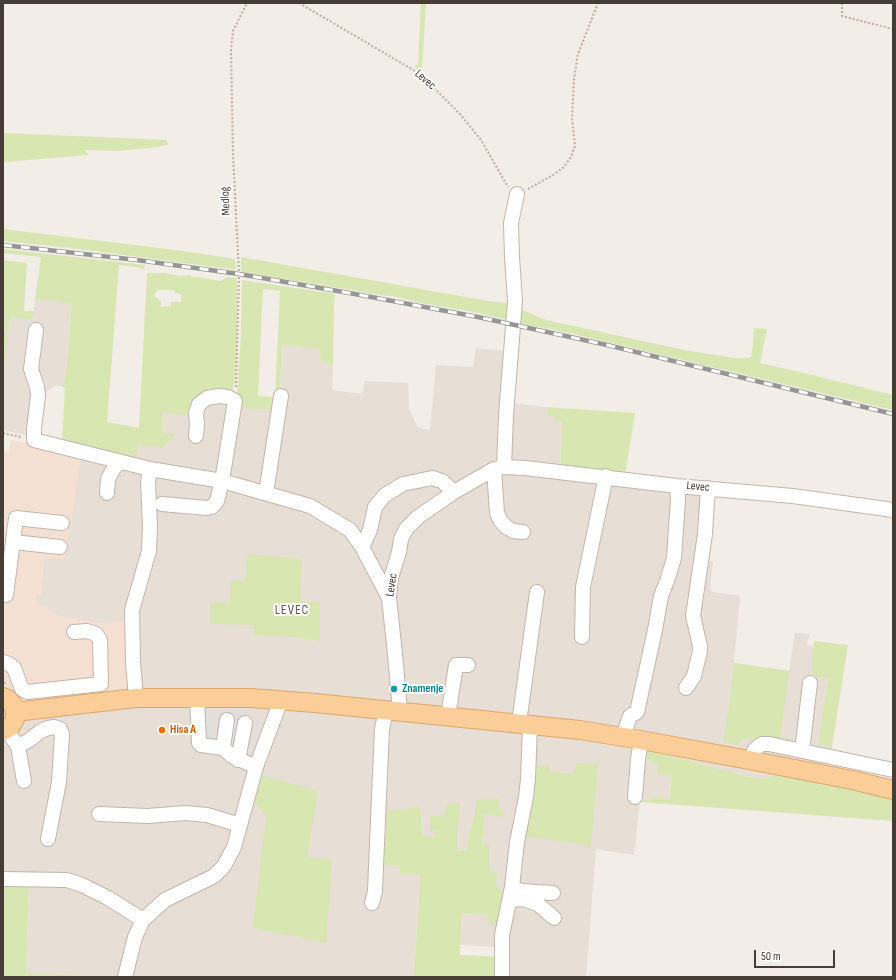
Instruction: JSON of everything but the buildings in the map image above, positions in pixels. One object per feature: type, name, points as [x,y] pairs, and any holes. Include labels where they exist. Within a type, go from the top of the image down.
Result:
[{"type":"main road","points":[[3,697],[8,699],[13,705],[15,712],[15,719],[11,726],[4,731]]},
{"type":"main road","points":[[15,712],[136,698],[281,700],[393,710],[580,730],[748,760],[893,790]]},
{"type":"street","points":[[517,194],[511,223],[515,301],[506,415],[499,468],[497,513],[505,526],[513,531],[523,532]]},
{"type":"street","points":[[36,330],[31,369],[38,395],[34,440],[150,470],[222,480],[310,506],[350,530],[362,548],[389,598]]},
{"type":"street","points":[[162,504],[207,508],[212,507],[216,501],[222,480],[235,401],[228,397],[218,396],[207,398],[199,404],[196,414],[196,436]]},
{"type":"street","points":[[266,493],[281,396]]},
{"type":"street","points":[[107,493],[108,479],[119,462]]},
{"type":"street","name":"Levec","points":[[372,903],[375,892],[382,729],[393,710],[395,654],[389,598],[391,578],[399,552],[401,539],[406,529],[418,517],[454,492],[499,468],[525,468],[606,476],[677,486],[793,496],[893,510]]},
{"type":"street","points":[[136,698],[133,662],[132,610],[149,551],[150,526],[148,481],[150,470]]},
{"type":"street","points":[[582,637],[583,587],[606,476]]},
{"type":"street","points":[[362,548],[370,530],[375,507],[385,495],[403,484],[432,478],[442,481],[454,492]]},
{"type":"street","points":[[623,737],[630,716],[636,712],[655,630],[661,596],[674,558],[678,499],[677,486]]},
{"type":"street","points":[[686,688],[694,676],[700,651],[693,616],[693,608],[705,534],[708,488]]},
{"type":"street","points":[[3,595],[6,596],[16,518],[62,522]]},
{"type":"street","points":[[13,542],[60,547]]},
{"type":"street","points":[[502,977],[502,935],[511,894],[517,842],[526,798],[528,779],[525,724],[537,592]]},
{"type":"street","points":[[3,662],[14,668],[22,688],[27,692],[101,684],[100,640],[96,634],[87,631],[74,632]]},
{"type":"street","points":[[448,716],[456,665],[468,666]]},
{"type":"street","points":[[802,751],[810,683]]},
{"type":"street","points":[[197,698],[199,743],[201,745],[223,748],[238,760],[256,767]]},
{"type":"street","points":[[125,977],[135,937],[143,920],[166,900],[214,876],[224,866],[234,847],[256,767],[281,700]]},
{"type":"street","points":[[223,748],[227,720]]},
{"type":"street","points":[[238,760],[245,723]]},
{"type":"street","points":[[18,746],[48,728],[54,727],[60,729],[62,734],[59,782],[48,838]]},
{"type":"street","points":[[4,731],[18,746],[24,781]]},
{"type":"street","points":[[635,797],[641,740]]},
{"type":"street","points":[[748,760],[755,749],[762,744],[776,745],[893,770]]},
{"type":"street","points":[[99,814],[148,816],[185,813],[207,815],[240,825]]},
{"type":"street","points":[[3,879],[67,880],[82,885],[143,920]]},
{"type":"street","points":[[511,894],[522,891],[553,893]]},
{"type":"street","points":[[511,894],[538,904],[554,918]]},
{"type":"path","name":"Medlog","points":[[235,401],[239,322],[239,274],[233,154],[231,50],[233,31],[247,3]]},
{"type":"path","name":"Levec","points":[[299,3],[420,74],[464,119],[481,140],[509,188],[512,192],[517,194]]},
{"type":"path","points":[[517,194],[553,175],[564,167],[571,157],[575,146],[572,119],[574,79],[578,54],[598,3]]},
{"type":"path","points":[[842,3],[842,16],[893,29]]},
{"type":"path","points":[[3,433],[34,440]]},
{"type":"shaded area","points":[[35,299],[72,303],[65,380],[61,386],[55,386],[43,394],[40,435],[44,439],[3,430],[3,372],[10,317],[32,320]]},
{"type":"shaded area","points":[[282,345],[321,349],[321,361],[333,366],[332,390],[362,394],[365,381],[408,383],[409,408],[417,426],[423,429],[430,429],[436,365],[473,367],[476,348],[505,351],[510,403],[547,407],[548,415],[555,416],[562,421],[560,467],[711,496],[706,560],[713,562],[710,589],[712,592],[740,596],[734,663],[789,671],[795,633],[809,634],[807,645],[814,646],[811,671],[813,676],[828,679],[819,745],[825,744],[828,746],[822,781],[778,775],[761,779],[660,753],[657,763],[658,769],[672,776],[669,799],[654,797],[640,802],[634,855],[596,849],[586,977],[499,977],[499,947],[460,945],[462,913],[489,915],[502,887],[496,887],[489,871],[489,849],[482,845],[485,814],[474,812],[471,829],[469,831],[467,849],[457,851],[435,837],[423,837],[420,807],[380,864],[400,866],[400,874],[420,875],[414,977],[92,977],[26,973],[29,883],[3,882],[3,684],[7,692],[103,624],[62,617],[36,603],[36,595],[41,595],[44,558],[64,558],[81,455],[138,445],[159,446],[162,433],[163,413],[199,396],[275,409],[280,388]]},
{"type":"shaded area","points":[[11,440],[81,455],[64,559],[44,559],[41,595],[36,595],[36,603],[62,617],[97,623],[130,621],[133,694],[26,702],[7,692],[3,684],[3,451],[9,452]]},
{"type":"shaded area","points":[[205,710],[252,713],[259,721],[248,759],[204,741]]},
{"type":"green space","points":[[421,3],[426,3],[422,72],[414,66],[418,64]]},
{"type":"green space","points":[[3,133],[167,140],[168,145],[117,151],[84,150],[89,155],[3,162]]},
{"type":"green space","points":[[3,229],[191,252],[235,259],[236,270],[79,249],[3,241]]},
{"type":"green space","points":[[3,249],[145,265],[144,269],[119,265],[107,422],[139,428],[147,273],[165,273],[179,276],[190,275],[192,277],[220,281],[227,277],[237,278],[237,343],[235,379],[232,394],[222,392],[191,416],[163,413],[162,433],[176,434],[161,449],[159,447],[138,445],[135,463],[62,443],[65,388],[61,386],[65,380],[72,303],[35,299],[41,257],[3,253]],"holes":[[[157,290],[174,290],[175,293],[181,294],[181,302],[171,302],[171,306],[161,307],[161,301],[154,296]]]},
{"type":"green space","points":[[241,257],[494,302],[510,303],[512,321],[392,296],[241,272]]},
{"type":"green space","points":[[3,260],[27,263],[24,311],[34,311],[32,320],[10,317],[3,372]]},
{"type":"green space","points":[[242,280],[335,294],[333,366],[321,361],[320,349],[282,345],[280,388],[275,409],[236,407],[241,334]],"holes":[[[263,289],[280,291],[275,397],[258,396]]]},
{"type":"green space","points":[[518,308],[546,320],[684,350],[734,358],[749,358],[752,356],[754,328],[767,329],[760,363],[893,395],[893,410],[569,333],[517,323]]},
{"type":"green space","points":[[547,407],[635,413],[625,475],[560,467],[562,421],[555,420],[555,416],[548,416]]},
{"type":"green space","points":[[248,554],[302,559],[300,602],[320,602],[320,641],[292,637],[254,635],[254,625],[210,624],[210,602],[230,603],[231,581],[245,581]]},
{"type":"green space","points":[[814,641],[848,645],[831,753],[827,752],[828,746],[818,745],[828,679],[813,676],[811,670]]},
{"type":"green space","points":[[734,663],[789,671],[780,742],[742,739],[737,745],[723,742],[729,708]]},
{"type":"green space","points":[[653,751],[761,779],[778,775],[822,781],[893,797],[893,821],[640,802],[654,797],[669,799],[672,776],[657,773],[657,763],[650,762],[647,757],[647,752]]},
{"type":"green space","points":[[577,763],[598,764],[591,846],[523,836],[532,765],[550,766],[550,772],[573,774]]},
{"type":"green space","points":[[261,775],[318,791],[307,857],[332,860],[326,943],[253,928],[266,816],[251,799]]},
{"type":"green space","points":[[499,798],[498,808],[505,813],[504,817],[485,814],[482,844],[489,845],[489,871],[497,873],[496,887],[502,887],[499,924],[489,924],[488,915],[462,913],[460,955],[499,957],[499,977],[414,977],[420,875],[400,874],[400,866],[379,864],[382,812],[420,807],[423,837],[435,837],[435,831],[430,830],[430,815],[444,817],[447,804],[460,803],[457,851],[467,849],[469,831],[471,829],[477,800]]},
{"type":"green space","points":[[3,882],[29,883],[26,973],[92,977],[3,977]]},
{"type":"railway","points":[[3,245],[137,260],[239,274],[478,317],[607,345],[893,414]]},
{"type":"place","name":"Znamenje","points":[[394,689]]},
{"type":"place","name":"Hisa A","points":[[162,730]]},
{"type":"district","name":"LEVEC","points":[[292,610]]}]
